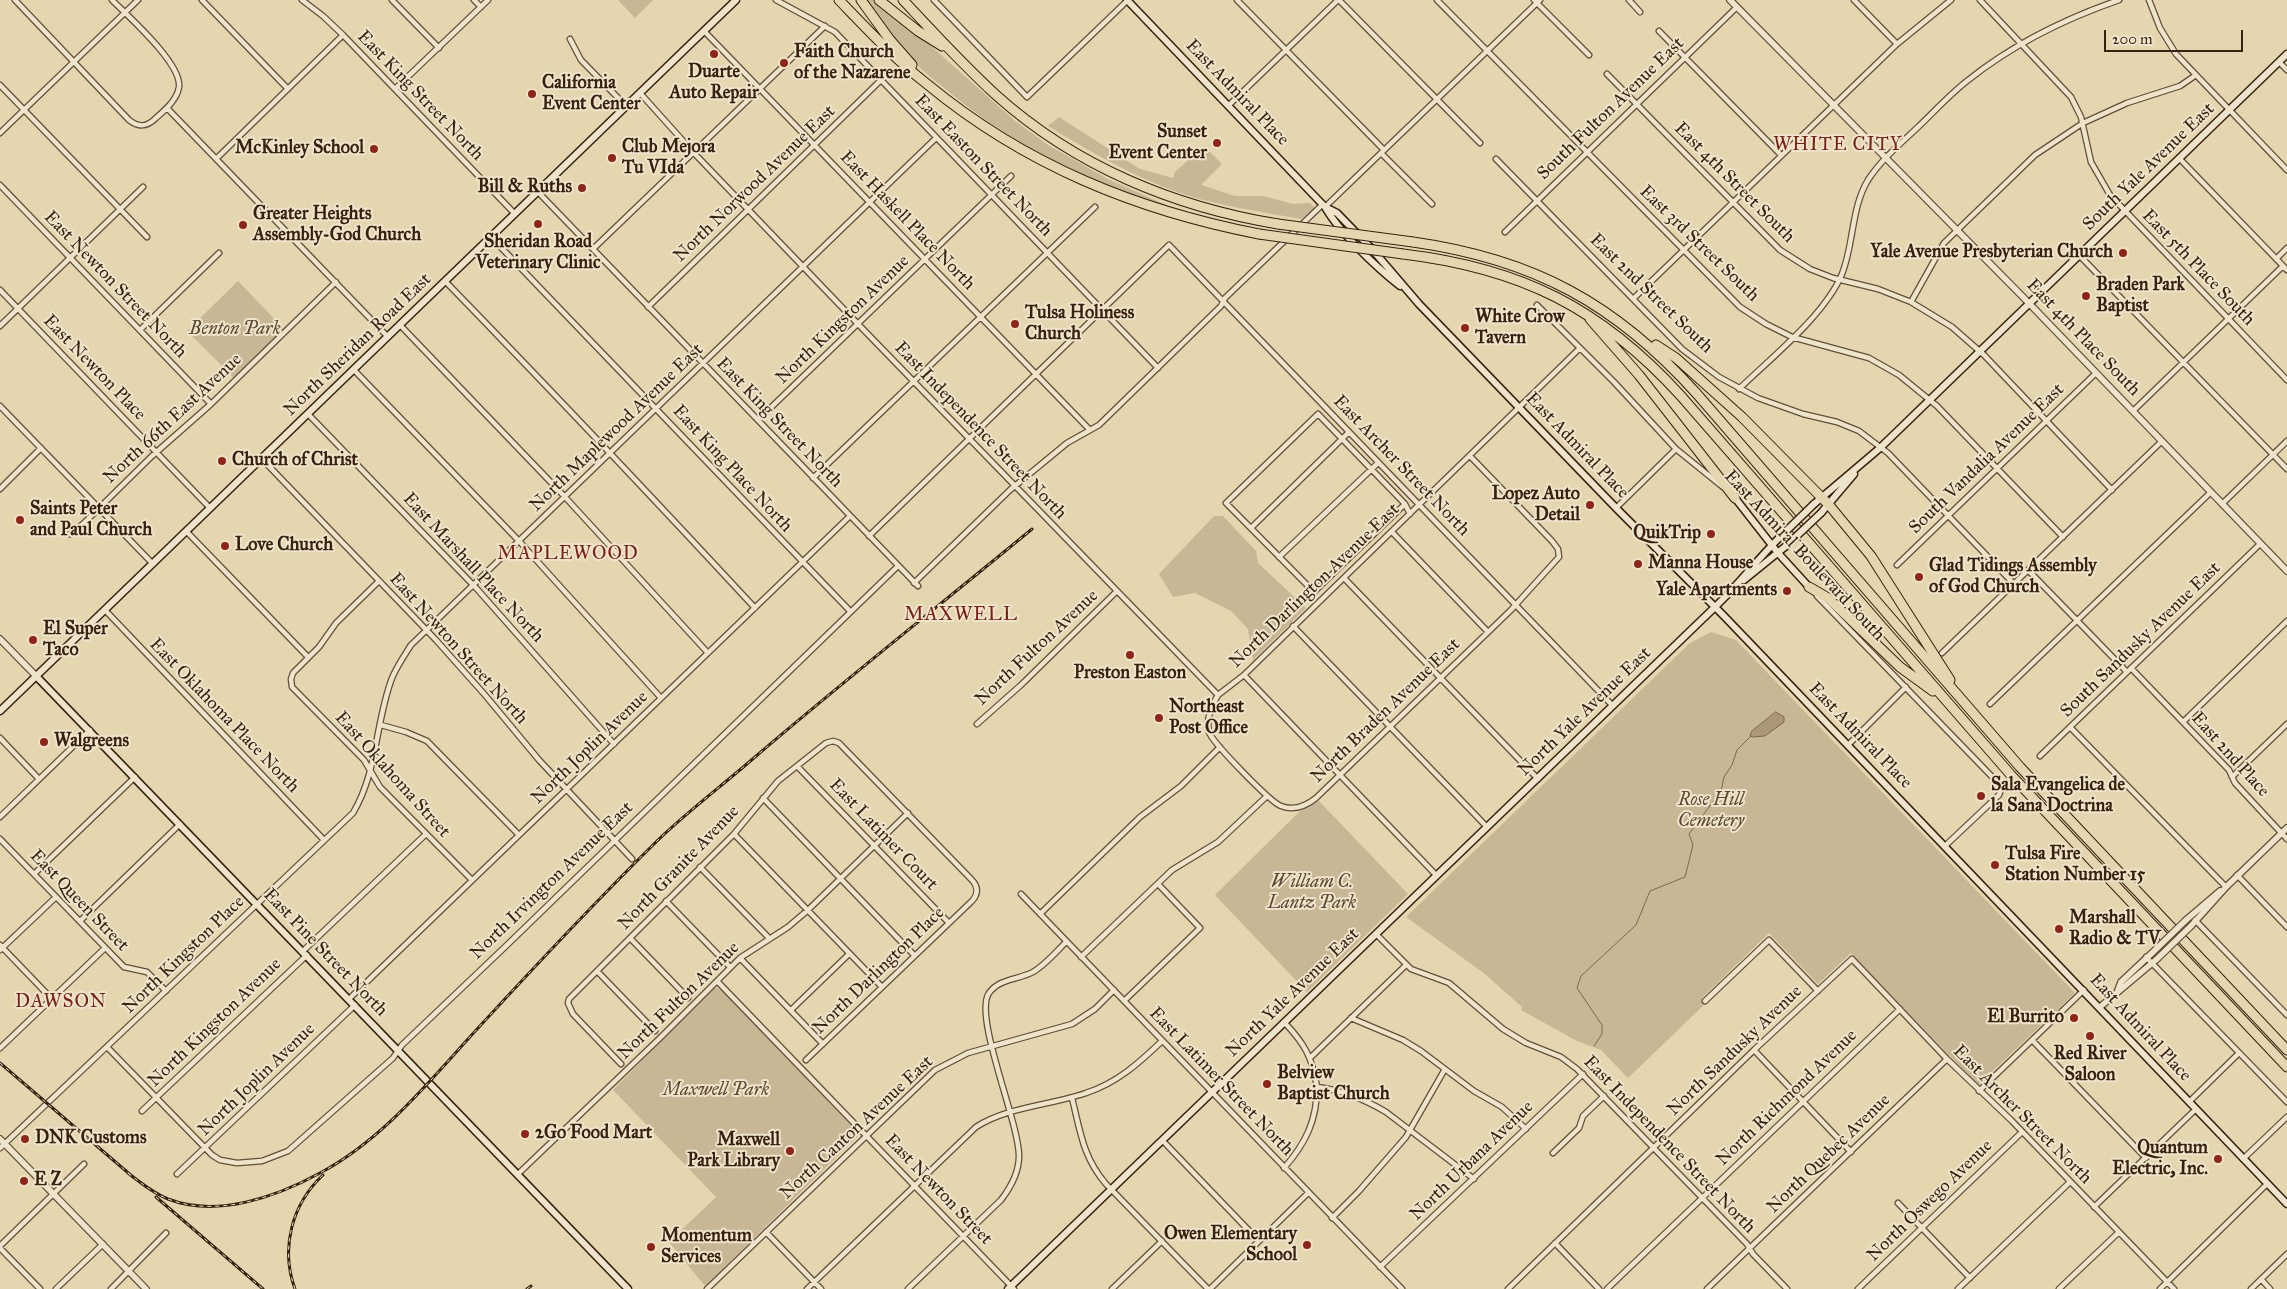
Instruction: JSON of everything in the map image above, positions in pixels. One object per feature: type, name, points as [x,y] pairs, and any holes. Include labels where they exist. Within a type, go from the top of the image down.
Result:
[{"type":"highway","points":[[839,0],[893,54],[941,96],[1025,152],[1114,195],[1177,215],[1260,234],[1449,260],[1503,274],[1550,293],[1583,311],[1626,341],[1662,374],[1946,702],[2059,828],[2287,1067]]},
{"type":"highway","points":[[861,0],[898,51],[941,96]]},
{"type":"highway","points":[[879,0],[918,30],[955,54]]},
{"type":"highway","points":[[903,0],[997,95],[1025,118],[1076,153],[1138,185],[1234,216],[1278,224],[1413,242],[1476,254],[1535,273],[1568,289],[1676,358],[1759,434],[1829,505],[1871,556],[1935,654],[1962,700]]},
{"type":"highway","points":[[1583,311],[1639,375],[1735,498]]},
{"type":"highway","points":[[1623,324],[1673,367],[2065,816],[2287,1050]]},
{"type":"highway","points":[[1809,587],[1828,598],[1900,667],[1946,702]]},
{"type":"main road","name":"North Sheridan Road East","points":[[0,711],[736,0]]},
{"type":"main road","name":"East Admiral Place","points":[[1127,0],[1324,206],[1337,213],[1358,234],[1390,268],[1407,291],[1519,408],[1946,846],[2287,1204]]},
{"type":"main road","name":"South Yale Avenue East","points":[[1741,582],[1772,545],[1814,504],[1880,448],[2287,54]]},
{"type":"main road","name":"South Yale Avenue East","points":[[1729,594],[1786,546],[1821,513],[1859,467]]},
{"type":"main road","name":"East Admiral Boulevard South","points":[[1735,498],[1778,553],[1809,587]]},
{"type":"main road","name":"North Yale Avenue East","points":[[1011,1288],[1211,1092],[1729,594]]},
{"type":"main road","name":"East Pine Street North","points":[[36,676],[628,1289]]},
{"type":"street","points":[[14,0],[134,124],[142,126],[150,123],[167,108],[178,90],[179,78],[174,67],[112,0]]},
{"type":"street","points":[[0,133],[138,0]]},
{"type":"street","points":[[202,0],[288,89]]},
{"type":"street","name":"East King Street North","points":[[302,0],[343,35],[515,214]]},
{"type":"street","points":[[392,0],[439,48]]},
{"type":"street","points":[[474,0],[481,7]]},
{"type":"street","points":[[395,89],[488,0]]},
{"type":"street","name":"East Easton Street North","points":[[776,0],[834,32],[1158,368]]},
{"type":"street","points":[[934,0],[1027,98],[1127,0]]},
{"type":"street","points":[[1237,0],[1432,204]]},
{"type":"street","points":[[1228,106],[1339,0],[1480,143]]},
{"type":"street","name":"East 3rd Street South","points":[[1437,0],[1740,307],[1766,324],[1792,337],[1869,358],[1899,375],[1929,400],[2063,537]]},
{"type":"street","points":[[1629,0],[1640,12]]},
{"type":"street","name":"East 4th Place South","points":[[1730,0],[2029,304],[2287,571]]},
{"type":"street","points":[[1854,0],[1897,44]]},
{"type":"street","points":[[1633,298],[1897,44],[1951,0]]},
{"type":"street","name":"East 5th Place South","points":[[1980,0],[2071,97],[2083,123],[2088,150],[2098,176],[2110,195],[2287,380]]},
{"type":"street","points":[[1740,388],[1820,310],[1840,279],[1864,188],[1886,158],[1966,82],[2020,44],[2076,16],[2119,0]]},
{"type":"street","points":[[2150,0],[2160,28],[2176,54],[2287,170]]},
{"type":"street","points":[[1014,486],[1067,443],[1099,425],[1223,302],[1383,152],[1537,1],[1589,56]]},
{"type":"street","name":"South Fulton Avenue East","points":[[1505,232],[1737,7]]},
{"type":"street","points":[[593,249],[825,26]]},
{"type":"street","name":"East Haskell Place North","points":[[704,30],[1089,430]]},
{"type":"street","points":[[1659,32],[1782,156]]},
{"type":"street","points":[[216,159],[343,35]]},
{"type":"street","points":[[570,39],[581,60],[626,106]]},
{"type":"street","points":[[2280,62],[2287,70]]},
{"type":"street","name":"East 4th Street South","points":[[1607,74],[1780,250],[1810,269],[1878,289],[1910,302],[1952,327],[2047,421],[2112,490]]},
{"type":"street","points":[[1910,302],[1936,254],[1956,230],[2031,159],[2083,123],[2127,103],[2180,86],[2196,75]]},
{"type":"street","name":"North Norwood Avenue East","points":[[648,306],[881,80]]},
{"type":"street","points":[[0,85],[147,237]]},
{"type":"street","name":"East Independence Street North","points":[[640,93],[748,210],[1116,592],[1218,695]]},
{"type":"street","points":[[167,108],[388,337]]},
{"type":"street","name":"North Maplewood Avenue East","points":[[372,770],[387,694],[398,665],[411,645],[936,138]]},
{"type":"street","points":[[2133,411],[2228,319],[2285,268],[2179,158]]},
{"type":"street","name":"East 2nd Street South","points":[[1496,159],[1682,349],[1719,377],[1740,388],[1775,405],[1848,426],[1888,453],[2014,584]]},
{"type":"street","name":"North Kingston Avenue","points":[[758,420],[1011,176]]},
{"type":"street","name":"East Newton Street North","points":[[0,185],[211,404]]},
{"type":"street","points":[[0,326],[143,187]]},
{"type":"street","name":"East King Street North","points":[[538,192],[916,585],[1014,486]]},
{"type":"street","points":[[813,478],[1095,207]]},
{"type":"street","name":"East King Place North","points":[[492,237],[850,611]]},
{"type":"street","name":"East Archer Street North","points":[[1102,310],[1169,245],[1613,706]]},
{"type":"street","points":[[2276,259],[2287,248]]},
{"type":"street","points":[[140,330],[219,253]]},
{"type":"street","points":[[2079,255],[2287,469]]},
{"type":"street","points":[[445,281],[611,453],[755,608]]},
{"type":"street","name":"North 66th East Avenue","points":[[70,534],[211,404],[336,282]]},
{"type":"street","name":"East Newton Place","points":[[0,290],[210,508]]},
{"type":"street","name":"East Admiral Boulevard South","points":[[1537,305],[1676,449],[1735,498]]},
{"type":"street","points":[[869,536],[1102,310]]},
{"type":"street","points":[[400,325],[565,497],[708,653]]},
{"type":"street","name":"North Darlington Avenue East","points":[[1218,695],[1244,675],[1580,348]]},
{"type":"street","points":[[354,370],[519,541],[661,698]]},
{"type":"street","name":"South Vandalia Avenue East","points":[[1897,565],[2096,373]]},
{"type":"street","points":[[0,406],[153,564]]},
{"type":"street","name":"East Marshall Place North","points":[[308,414],[473,585],[614,744]]},
{"type":"street","name":"East Archer Street North","points":[[1251,528],[1226,503],[1318,414],[1405,504],[1410,514]]},
{"type":"street","points":[[1349,432],[1251,528],[1279,557],[1378,463]]},
{"type":"street","points":[[1942,653],[2162,441]]},
{"type":"street","points":[[2222,504],[2287,441]]},
{"type":"street","points":[[0,488],[41,448]]},
{"type":"street","points":[[1616,508],[1676,449]]},
{"type":"street","name":"North Braden Avenue East","points":[[1267,796],[1281,806],[1303,806],[1312,801],[1488,632],[1557,561],[1560,554],[1550,538],[1470,456]]},
{"type":"street","name":"East Newton Street North","points":[[262,459],[426,630],[485,695],[511,728],[566,790],[632,859]]},
{"type":"street","points":[[1990,704],[2211,492]]},
{"type":"street","name":"North Darlington Avenue East","points":[[1279,557],[1314,592],[1405,504]]},
{"type":"street","name":"North Joplin Avenue","points":[[349,999],[850,516]]},
{"type":"street","points":[[187,532],[308,657],[319,647],[336,623],[379,581]]},
{"type":"street","points":[[1392,532],[1488,632]]},
{"type":"street","name":"South Sandusky Avenue East","points":[[2040,756],[2260,544]]},
{"type":"street","name":"North Irvington Avenue East","points":[[107,1047],[204,1149],[220,1160],[237,1163],[262,1161],[288,1151],[394,1057],[402,1044],[507,945],[898,566]]},
{"type":"street","name":"East 2nd Place","points":[[2028,570],[2077,621],[2229,770],[2239,788],[2287,839]]},
{"type":"street","points":[[1344,578],[1538,779]]},
{"type":"street","name":"East Admiral Boulevard South","points":[[1809,587],[1969,751],[2002,790],[1946,846]]},
{"type":"street","name":"North Fulton Avenue","points":[[977,724],[1021,685],[1116,592]]},
{"type":"street","name":"East Oklahoma Place North","points":[[105,610],[324,840]]},
{"type":"street","points":[[2182,722],[2287,622]]},
{"type":"street","points":[[1293,626],[1487,827]]},
{"type":"street","name":"East Pine Street North","points":[[0,639],[36,676]]},
{"type":"street","name":"East Oklahoma Street","points":[[308,657],[292,673],[292,687],[372,770],[380,787],[472,880]]},
{"type":"street","points":[[1244,675],[1437,876]]},
{"type":"street","points":[[1848,745],[1906,687]]},
{"type":"street","points":[[1081,957],[1172,870],[1218,842],[1267,796],[1211,735],[1208,723],[1209,712],[1218,695]]},
{"type":"street","points":[[2232,777],[2287,724]]},
{"type":"street","points":[[381,725],[406,732],[427,741],[518,835]]},
{"type":"street","points":[[2070,727],[2226,887]]},
{"type":"street","points":[[0,817],[90,730]]},
{"type":"street","points":[[0,738],[39,779]]},
{"type":"street","name":"North Granite Avenue","points":[[621,1064],[573,1014],[568,1003],[570,999],[734,834],[778,781],[821,746],[833,741],[840,743],[908,813]]},
{"type":"street","points":[[1040,914],[1140,817],[1180,786],[1220,747]]},
{"type":"street","name":"East Latimer Court","points":[[797,766],[949,923]]},
{"type":"street","name":"North Kingston Place","points":[[2,1144],[353,813],[364,795],[372,770]]},
{"type":"street","points":[[34,874],[135,777]]},
{"type":"street","points":[[763,798],[914,955]]},
{"type":"street","name":"North Fulton Avenue","points":[[518,1174],[730,967],[769,938],[788,927],[808,910],[908,813]]},
{"type":"street","name":"North Darlington Place","points":[[806,1060],[972,901],[976,895],[976,884],[908,813]]},
{"type":"street","points":[[80,921],[180,824]]},
{"type":"street","points":[[2100,1007],[2118,990],[2126,987],[2192,926],[2237,875],[2287,828]]},
{"type":"street","name":"North Kingston Avenue","points":[[142,1111],[426,834]]},
{"type":"street","points":[[734,834],[808,910],[848,955],[882,988]]},
{"type":"street","name":"East Queen Street","points":[[0,839],[125,968],[147,972],[166,991]]},
{"type":"street","points":[[700,867],[769,938]]},
{"type":"street","points":[[2237,875],[2287,927]]},
{"type":"street","points":[[1124,1001],[1200,928],[1158,884]]},
{"type":"street","points":[[2118,990],[2121,982],[2152,952],[2191,915],[2226,887]]},
{"type":"street","name":"East Latimer Street North","points":[[1021,894],[1402,1289]]},
{"type":"street","points":[[51,998],[1,948],[56,897]]},
{"type":"street","points":[[666,901],[730,967]]},
{"type":"street","points":[[2191,915],[2287,1015]]},
{"type":"street","name":"East Independence Street North","points":[[1376,934],[1406,966],[1449,983],[1503,1030],[1526,1043],[1561,1058],[1583,1074],[1787,1289]]},
{"type":"street","points":[[630,938],[688,998]]},
{"type":"street","points":[[1705,1001],[1769,940],[1818,991]]},
{"type":"street","points":[[908,1289],[1001,1200],[1013,1183],[1019,1155],[992,1046],[985,1009],[988,994],[1003,982],[1025,975],[1040,967],[1066,942]]},
{"type":"street","points":[[0,1048],[105,948]]},
{"type":"street","points":[[791,1010],[848,955]]},
{"type":"street","points":[[740,958],[823,1044]]},
{"type":"street","points":[[2146,958],[2155,961],[2239,1053],[2287,1102]]},
{"type":"street","name":"East Archer Street North","points":[[1852,959],[1947,1059],[2022,1132],[2174,1289]]},
{"type":"street","name":"North Sandusky Avenue","points":[[1508,1289],[1754,1050],[1852,959]]},
{"type":"street","points":[[1311,1057],[1406,966]]},
{"type":"street","points":[[597,971],[655,1031]]},
{"type":"street","name":"East Newton Street","points":[[717,981],[1011,1288]]},
{"type":"street","points":[[992,1046],[1072,1024],[1095,1009],[1114,990]]},
{"type":"street","points":[[1979,1091],[2084,990]]},
{"type":"street","name":"North Joplin Avenue","points":[[177,1174],[355,1005]]},
{"type":"street","points":[[2282,1010],[2287,1006]]},
{"type":"street","name":"North Richmond Avenue","points":[[1607,1289],[1900,1009]]},
{"type":"street","points":[[1350,1018],[1403,1040],[1445,1068],[1474,1091],[1502,1107],[1526,1129]]},
{"type":"street","points":[[1284,1022],[1305,1046],[1311,1057],[1317,1086],[1317,1102],[1312,1126],[1301,1147],[1284,1168]]},
{"type":"street","points":[[2032,1040],[2146,1158]]},
{"type":"street","points":[[807,1289],[976,1127],[990,1119],[1072,1098],[1112,1083],[1129,1071],[1162,1041]]},
{"type":"street","name":"North Canton Avenue East","points":[[707,1289],[935,1070],[955,1058],[992,1046]]},
{"type":"street","points":[[1754,1050],[1850,1152]]},
{"type":"street","points":[[2188,1102],[2239,1053]]},
{"type":"street","name":"North Quebec Avenue","points":[[1707,1289],[1947,1059]]},
{"type":"street","points":[[1332,1218],[1359,1191],[1410,1131],[1445,1068]]},
{"type":"street","name":"North Urbana Avenue","points":[[1380,1267],[1474,1180],[1583,1074]]},
{"type":"street","points":[[1317,1086],[1360,1098],[1386,1112],[1474,1180]]},
{"type":"street","points":[[1553,1153],[1579,1128],[1583,1116],[1604,1096]]},
{"type":"street","points":[[1072,1098],[1088,1158],[1098,1175],[1209,1289],[1308,1193]]},
{"type":"street","points":[[2094,1207],[2196,1110]]},
{"type":"street","points":[[2243,1159],[2287,1117]]},
{"type":"street","name":"North Oswego Avenue","points":[[1858,1289],[2022,1132]]},
{"type":"street","points":[[1162,1140],[1259,1241]]},
{"type":"street","points":[[2,1144],[146,1289]]},
{"type":"street","points":[[40,1289],[0,1247],[84,1164]]},
{"type":"street","points":[[1958,1289],[2070,1182]]},
{"type":"street","points":[[2160,1289],[2267,1184]]},
{"type":"street","points":[[1898,1203],[1970,1278]]},
{"type":"street","points":[[766,1232],[821,1289]]},
{"type":"street","points":[[2059,1289],[2119,1232]]},
{"type":"street","points":[[110,1289],[166,1233]]},
{"type":"street","points":[[1112,1289],[1162,1241]]},
{"type":"street","points":[[1555,1243],[1599,1289]]},
{"type":"street","points":[[56,1289],[103,1244]]},
{"type":"street","points":[[2250,1289],[2287,1254]]},
{"type":"street","points":[[2261,1279],[2270,1289]]},
{"type":"green space","points":[[618,0],[653,0],[635,18]]},
{"type":"green space","points":[[864,0],[875,0],[912,29],[1014,120],[1048,145],[1108,179],[1173,208],[1081,173],[1023,144],[996,127],[969,108],[915,63],[895,41]]},
{"type":"green space","points":[[1059,117],[1140,169],[1173,178],[1175,172],[1204,146],[1222,164],[1201,185],[1235,196],[1263,196],[1293,204],[1310,203],[1314,209],[1301,219],[1227,206],[1182,194],[1122,168],[1048,126]]},
{"type":"green space","name":"Benton Park","points":[[238,281],[285,330],[234,378],[187,331]]},
{"type":"green space","points":[[1214,516],[1223,516],[1256,551],[1258,563],[1306,608],[1253,660],[1248,629],[1231,611],[1195,593],[1173,597],[1159,574]]},
{"type":"green space","name":"Rose Hill Cemetery","points":[[1711,632],[1736,640],[2075,993],[1978,1085],[1851,953],[1818,984],[1769,933],[1702,998],[1706,1003],[1628,1078],[1601,1050],[1577,1041],[1521,1010],[1522,1007],[1485,974],[1406,917],[1690,643]]},
{"type":"green space","name":"William C. Lantz Park","points":[[1318,800],[1408,894],[1307,992],[1215,895],[1301,810]]},
{"type":"green space","name":"Maxwell Park","points":[[714,988],[721,989],[860,1134],[705,1286],[669,1242],[716,1197],[613,1090]]},
{"type":"shaded area","points":[[1776,712],[1784,717],[1784,722],[1765,736],[1752,737],[1750,735],[1752,731]]},
{"type":"waterway","points":[[1594,1046],[1602,1034],[1602,1025],[1577,988],[1581,976],[1636,925],[1650,891],[1685,877],[1693,845],[1689,834],[1721,791],[1724,777],[1732,765],[1737,750],[1751,736]]},
{"type":"railway","points":[[128,1173],[152,1191],[168,1199],[206,1206],[226,1205],[246,1202],[285,1190],[320,1173],[343,1159],[386,1126],[424,1088],[567,933],[669,830],[824,699],[1032,529]]},
{"type":"railway","points":[[0,1063],[133,1177]]},
{"type":"railway","points":[[295,1289],[289,1258],[292,1228],[303,1199],[323,1175]]},
{"type":"railway","points":[[156,1197],[263,1289]]},
{"type":"railway","points":[[527,1289],[531,1286]]},
{"type":"place","name":"Duarte Auto Repair","points":[[714,54]]},
{"type":"place","name":"Faith Church of the Nazarene","points":[[784,63]]},
{"type":"place","name":"California Event Center","points":[[532,94]]},
{"type":"place","name":"Sunset Event Center","points":[[1217,143]]},
{"type":"place","name":"McKinley School","points":[[374,149]]},
{"type":"place","name":"Club Mejora Tu VIda","points":[[612,158]]},
{"type":"place","name":"Bill & Ruths","points":[[582,188]]},
{"type":"place","name":"Sheridan Road Veterinary Clinic","points":[[538,224]]},
{"type":"place","name":"Greater Heights Assembly-God Church","points":[[243,225]]},
{"type":"place","name":"Yale Avenue Presbyterian Church","points":[[2123,253]]},
{"type":"place","name":"Braden Park Baptist","points":[[2086,296]]},
{"type":"place","name":"Tulsa Holiness Church","points":[[1015,324]]},
{"type":"place","name":"White Crow Tavern","points":[[1465,328]]},
{"type":"place","name":"Church of Christ","points":[[222,461]]},
{"type":"place","name":"Lopez Auto Detail","points":[[1590,505]]},
{"type":"place","name":"Saints Peter and Paul Church","points":[[20,520]]},
{"type":"place","name":"QuikTrip","points":[[1711,534]]},
{"type":"place","name":"Love Church","points":[[225,546]]},
{"type":"place","name":"Manna House","points":[[1638,564]]},
{"type":"place","name":"Glad Tidings Assembly of God Church","points":[[1919,577]]},
{"type":"place","name":"Yale Apartments","points":[[1787,591]]},
{"type":"place","name":"El Super Taco","points":[[33,640]]},
{"type":"place","name":"Preston Easton","points":[[1130,655]]},
{"type":"place","name":"Northeast Post Office","points":[[1159,718]]},
{"type":"place","name":"Walgreens","points":[[44,742]]},
{"type":"place","name":"Sala Evangelica de la Sana Doctrina","points":[[1981,796]]},
{"type":"place","name":"Tulsa Fire Station Number 15","points":[[1995,865]]},
{"type":"place","name":"Marshall Radio & TV","points":[[2059,929]]},
{"type":"place","name":"El Burrito","points":[[2074,1018]]},
{"type":"place","name":"Red River Saloon","points":[[2090,1036]]},
{"type":"place","name":"Belview Baptist Church","points":[[1267,1084]]},
{"type":"place","name":"2Go Food Mart","points":[[525,1134]]},
{"type":"place","name":"DNK Customs","points":[[25,1139]]},
{"type":"place","name":"Maxwell Park Library","points":[[790,1151]]},
{"type":"place","name":"Quantum Electric, Inc.","points":[[2218,1159]]},
{"type":"place","name":"E Z","points":[[24,1181]]},
{"type":"place","name":"Owen Elementary School","points":[[1307,1245]]},
{"type":"place","name":"Momentum Services","points":[[651,1247]]},
{"type":"district","name":"WHITE CITY","points":[[1838,145]]},
{"type":"district","name":"MAPLEWOOD","points":[[568,554]]},
{"type":"district","name":"MAXWELL","points":[[961,615]]},
{"type":"district","name":"DAWSON","points":[[61,1002]]}]
